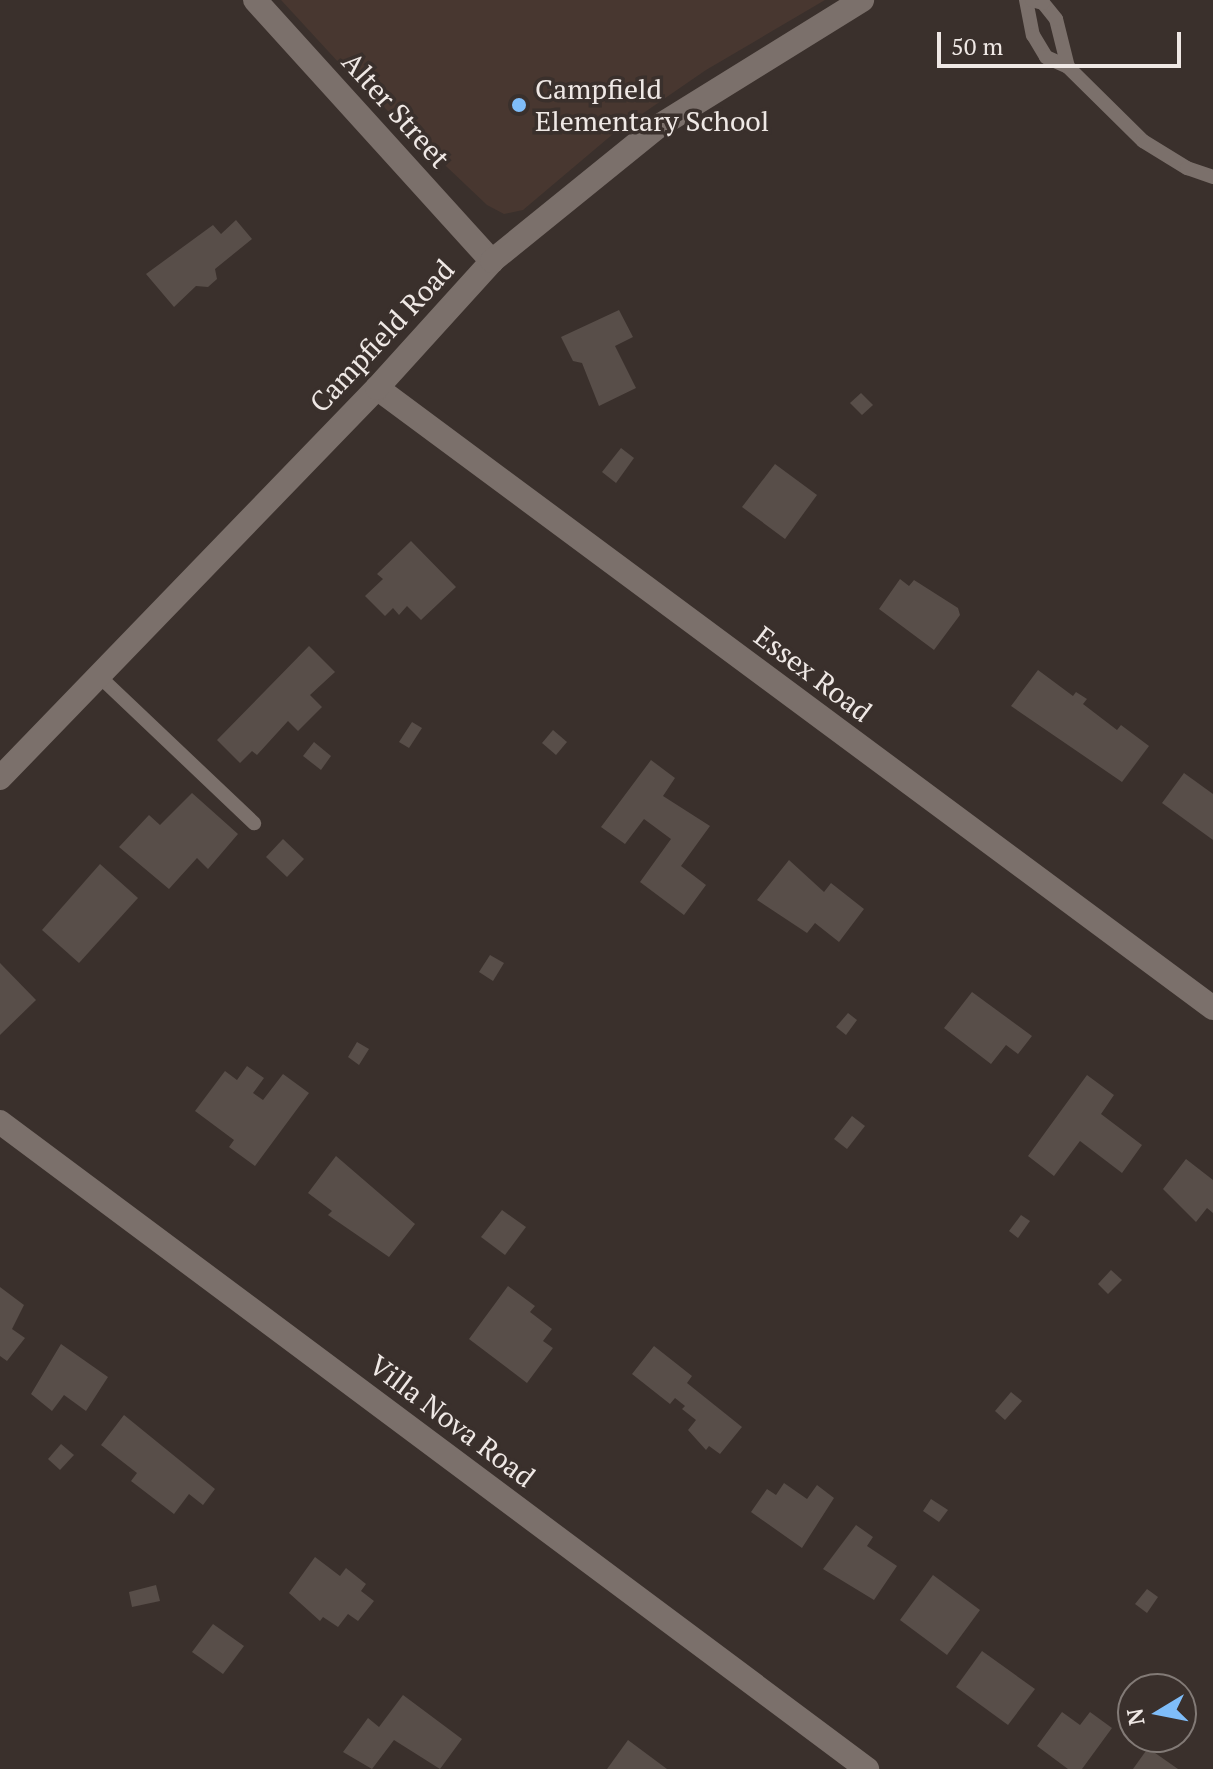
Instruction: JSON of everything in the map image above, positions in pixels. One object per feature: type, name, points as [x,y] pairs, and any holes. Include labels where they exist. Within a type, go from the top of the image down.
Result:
[{"type":"street","name":"Alter Street","points":[[255,0],[492,261]]},
{"type":"street","name":"Campfield Road","points":[[0,778],[377,388],[492,261],[659,126],[862,0]]},
{"type":"street","name":"Essex Road","points":[[377,388],[1213,1008]]},
{"type":"street","name":"Villa Nova Road","points":[[0,1122],[867,1769]]},
{"type":"lane","points":[[1068,67],[1056,19],[1043,3],[1029,0],[1033,35],[1046,57],[1068,67],[1143,141],[1187,168],[1213,177]]},
{"type":"lane","points":[[99,676],[254,823]]},
{"type":"shaded area","name":"Campfield Elementary School","points":[[281,0],[825,0],[706,70],[613,134],[523,210],[504,214],[487,205],[351,76]]},
{"type":"building","points":[[236,220],[252,239],[215,269],[217,279],[208,287],[196,286],[174,307],[146,274],[213,225],[221,234]]},
{"type":"building","points":[[619,310],[633,337],[615,346],[636,388],[599,406],[582,363],[573,361],[561,337]]},
{"type":"building","points":[[861,393],[873,405],[862,415],[850,403]]},
{"type":"building","points":[[621,448],[634,458],[616,483],[602,472]]},
{"type":"building","points":[[775,464],[817,495],[785,539],[742,507]]},
{"type":"building","points":[[411,541],[456,587],[421,620],[407,606],[399,615],[393,608],[385,616],[365,596],[383,579],[377,574]]},
{"type":"building","points":[[900,579],[909,586],[914,580],[958,608],[960,615],[934,650],[879,609]]},
{"type":"building","points":[[309,646],[335,672],[310,695],[322,707],[298,731],[288,721],[257,755],[252,751],[240,763],[217,740]]},
{"type":"building","points":[[1038,670],[1073,696],[1076,692],[1087,699],[1083,704],[1117,730],[1121,725],[1149,746],[1122,782],[1011,706]]},
{"type":"building","points":[[412,722],[422,728],[409,748],[399,742]]},
{"type":"building","points":[[553,730],[567,742],[556,755],[542,743]]},
{"type":"building","points":[[314,742],[331,756],[321,770],[303,756]]},
{"type":"building","points":[[651,760],[675,778],[663,796],[710,826],[681,866],[706,885],[684,915],[640,882],[671,839],[644,819],[625,844],[601,827]]},
{"type":"building","points":[[1184,773],[1213,794],[1213,840],[1162,803]]},
{"type":"building","points":[[192,793],[238,834],[208,869],[197,858],[169,889],[119,847],[149,815],[160,825]]},
{"type":"building","points":[[283,839],[304,859],[287,877],[266,857]]},
{"type":"building","points":[[789,860],[824,892],[831,883],[864,909],[839,942],[815,923],[807,933],[757,900]]},
{"type":"building","points":[[100,864],[138,898],[79,963],[42,930]]},
{"type":"building","points":[[490,955],[504,963],[493,981],[479,972]]},
{"type":"building","points":[[0,963],[36,1000],[0,1035]]},
{"type":"building","points":[[972,992],[1032,1036],[1018,1054],[1006,1045],[991,1064],[944,1028]]},
{"type":"building","points":[[848,1013],[857,1020],[846,1035],[836,1027]]},
{"type":"building","points":[[357,1042],[369,1049],[359,1065],[348,1057]]},
{"type":"building","points":[[247,1066],[264,1078],[253,1093],[263,1100],[283,1074],[309,1093],[255,1166],[229,1147],[234,1140],[195,1111],[225,1071],[237,1080]]},
{"type":"building","points":[[1087,1075],[1114,1095],[1101,1114],[1142,1145],[1122,1173],[1080,1141],[1054,1176],[1028,1156]]},
{"type":"building","points":[[852,1116],[865,1126],[847,1149],[834,1139]]},
{"type":"building","points":[[336,1156],[415,1224],[389,1257],[328,1215],[332,1211],[308,1193]]},
{"type":"building","points":[[1186,1159],[1213,1180],[1213,1213],[1207,1208],[1196,1222],[1163,1189]]},
{"type":"building","points":[[502,1210],[526,1227],[505,1255],[481,1237]]},
{"type":"building","points":[[1021,1215],[1030,1221],[1018,1238],[1009,1231]]},
{"type":"building","points":[[1111,1270],[1122,1280],[1108,1294],[1098,1284]]},
{"type":"building","points":[[508,1286],[535,1306],[530,1312],[552,1329],[543,1341],[553,1348],[527,1383],[469,1339]]},
{"type":"building","points":[[0,1287],[24,1305],[12,1329],[25,1338],[7,1361],[0,1356]]},
{"type":"building","points":[[61,1344],[108,1377],[86,1411],[64,1395],[52,1411],[31,1394]]},
{"type":"building","points":[[654,1346],[692,1376],[687,1383],[742,1427],[720,1454],[709,1446],[706,1450],[688,1430],[696,1420],[682,1409],[685,1406],[675,1398],[670,1404],[632,1374]]},
{"type":"building","points":[[1011,1392],[1022,1401],[1005,1420],[995,1411]]},
{"type":"building","points":[[124,1415],[215,1489],[203,1505],[189,1494],[174,1514],[131,1481],[137,1473],[101,1445]]},
{"type":"building","points":[[61,1444],[74,1455],[60,1470],[48,1459]]},
{"type":"building","points":[[784,1483],[807,1499],[817,1485],[834,1498],[802,1548],[751,1512],[767,1489],[776,1495]]},
{"type":"building","points":[[931,1499],[948,1510],[939,1522],[923,1511]]},
{"type":"building","points":[[856,1525],[873,1537],[867,1546],[897,1566],[874,1600],[823,1569]]},
{"type":"building","points":[[315,1557],[340,1576],[346,1568],[366,1584],[361,1591],[374,1601],[358,1621],[348,1614],[338,1627],[323,1617],[320,1621],[289,1593]]},
{"type":"building","points":[[933,1575],[980,1610],[947,1655],[900,1620]]},
{"type":"building","points":[[156,1585],[160,1601],[132,1607],[129,1592]]},
{"type":"building","points":[[1147,1589],[1158,1597],[1147,1613],[1135,1604]]},
{"type":"building","points":[[213,1624],[244,1646],[223,1674],[192,1652]]},
{"type":"building","points":[[982,1651],[1035,1689],[1008,1725],[956,1687]]},
{"type":"building","points":[[403,1695],[462,1739],[440,1769],[394,1740],[372,1769],[343,1752],[368,1718],[379,1727]]},
{"type":"building","points":[[1062,1712],[1080,1725],[1090,1712],[1112,1728],[1082,1769],[1068,1769],[1037,1746]]},
{"type":"building","points":[[628,1740],[667,1769],[607,1769]]},
{"type":"building","points":[[1144,1753],[1155,1753],[1178,1769],[1133,1769]]},
{"type":"place","name":"Campfield Elementary School","points":[[519,105]]}]
